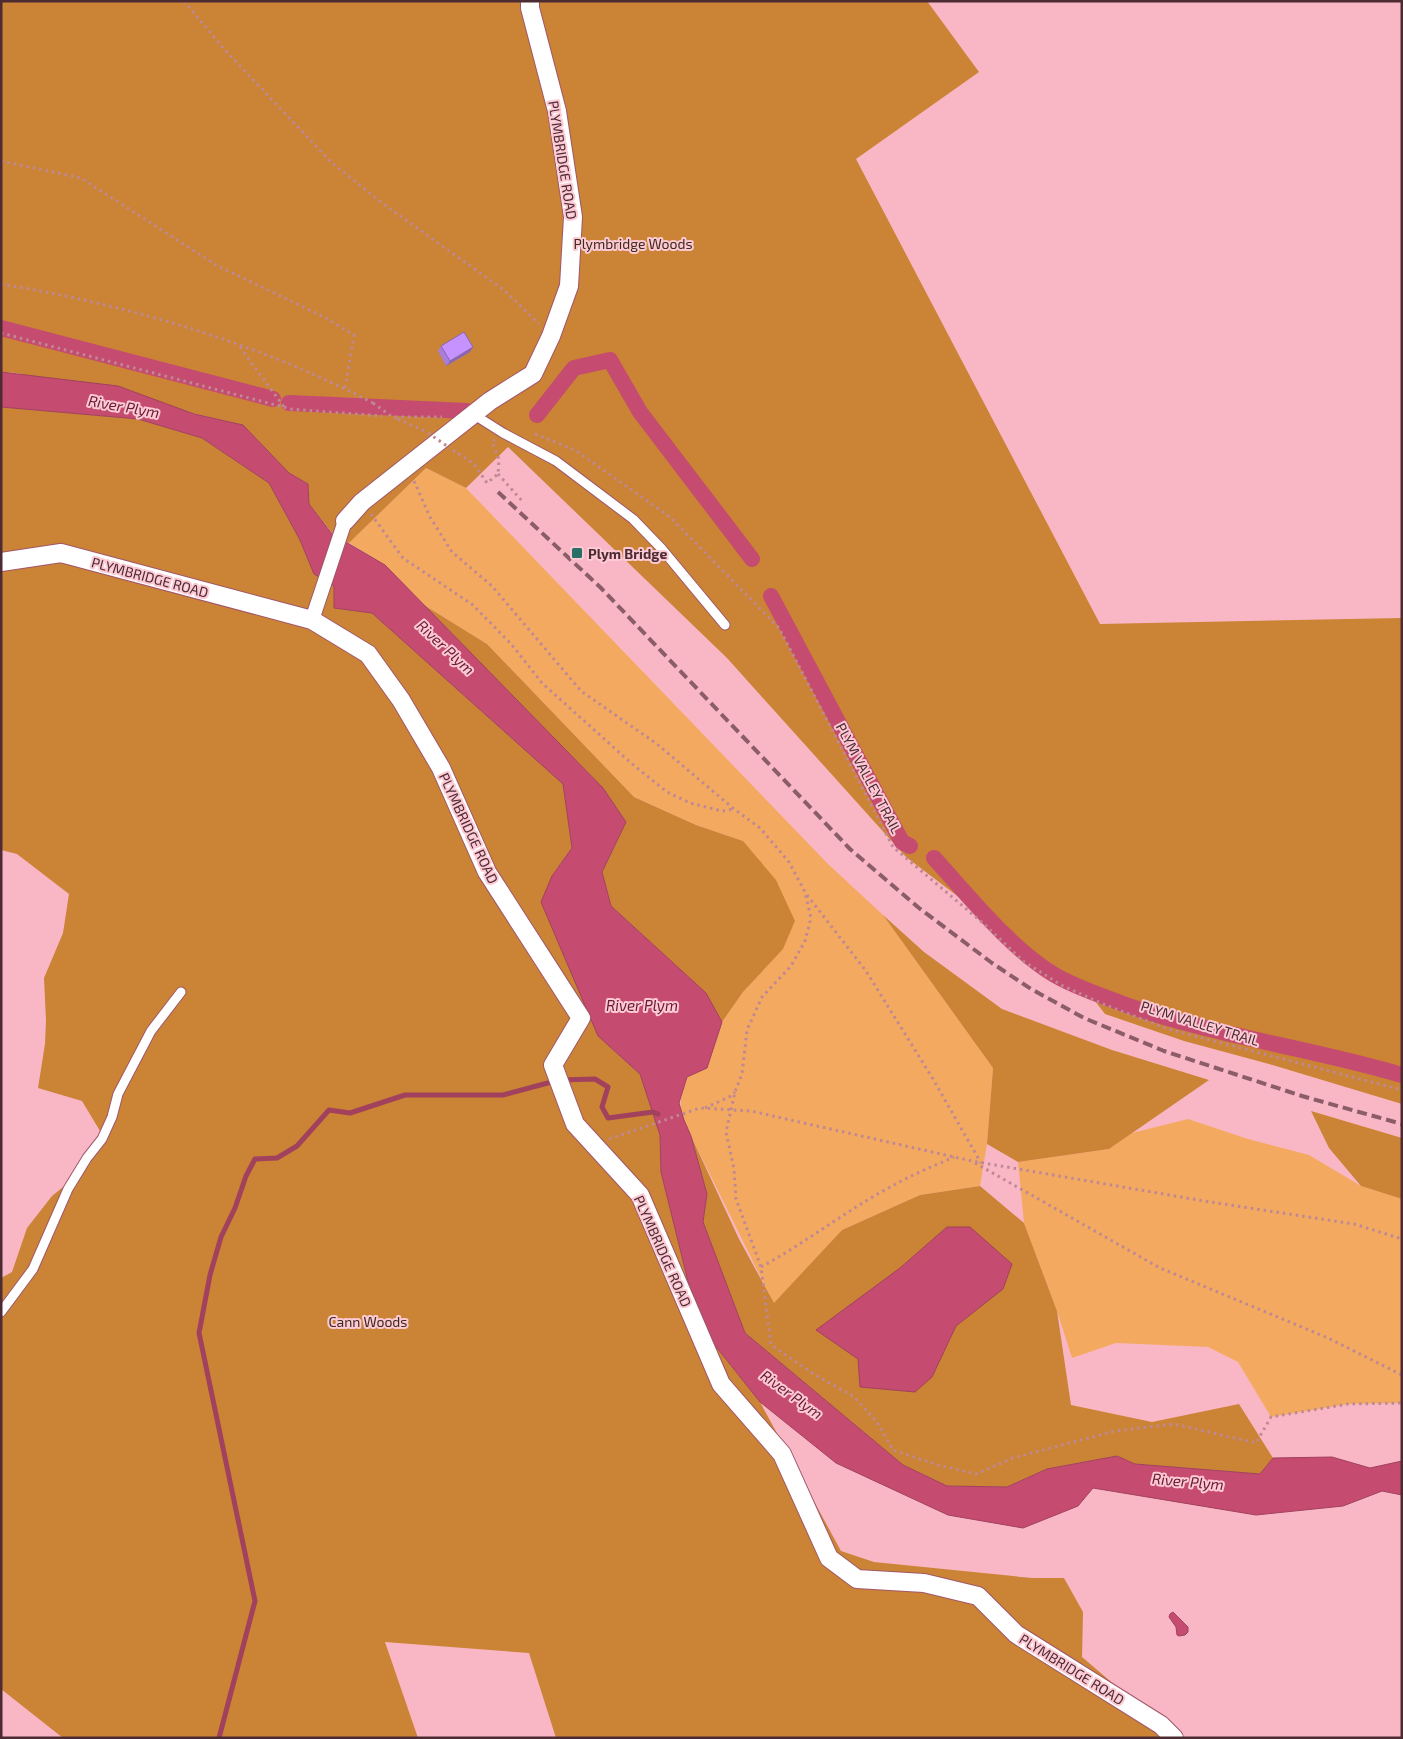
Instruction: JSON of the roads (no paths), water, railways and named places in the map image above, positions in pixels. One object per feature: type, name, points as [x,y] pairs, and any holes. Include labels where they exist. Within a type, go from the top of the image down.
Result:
[{"type":"street","name":"PLYMBRIDGE ROAD","points":[[345,521],[362,502],[473,414],[532,374],[551,336],[569,286],[574,217],[557,111],[530,8],[530,1]]},
{"type":"street","points":[[312,620],[345,521]]},
{"type":"street","name":"PLYMBRIDGE ROAD","points":[[1,562],[60,553],[312,620],[341,645],[368,654],[401,700],[441,768],[487,872],[581,1018],[553,1065],[575,1124],[640,1195],[721,1384],[782,1454],[829,1558],[857,1580],[924,1583],[978,1596],[1016,1634],[1161,1725],[1174,1738]]},
{"type":"lane","points":[[473,414],[503,433],[556,461],[633,520],[661,548],[725,625]]},
{"type":"lane","points":[[1,1312],[33,1269],[68,1189],[87,1158],[102,1139],[112,1117],[118,1094],[151,1031],[181,992]]},
{"type":"water","name":"River Plym","points":[[1,372],[118,386],[194,414],[243,425],[289,473],[308,484],[309,504],[332,534],[385,565],[603,788],[626,822],[602,872],[611,906],[706,993],[722,1022],[707,1068],[687,1077],[679,1103],[691,1136],[707,1194],[703,1222],[745,1333],[903,1465],[947,1486],[1007,1487],[1047,1469],[1117,1456],[1135,1464],[1260,1474],[1273,1458],[1332,1457],[1370,1468],[1402,1461],[1402,1495],[1382,1491],[1343,1506],[1256,1515],[1093,1488],[1078,1506],[1023,1528],[948,1515],[836,1463],[760,1402],[714,1344],[689,1285],[661,1172],[660,1135],[640,1074],[598,1036],[541,902],[552,876],[572,848],[563,784],[372,613],[334,608],[334,586],[314,574],[300,540],[269,483],[202,438],[138,419],[1,407]]},
{"type":"water","points":[[947,1227],[970,1227],[1012,1264],[1003,1289],[956,1326],[932,1377],[915,1392],[860,1387],[858,1359],[816,1330],[900,1268]]},
{"type":"water","points":[[1173,1612],[1188,1627],[1188,1632],[1185,1635],[1177,1635],[1176,1627],[1169,1617]]},
{"type":"waterway","points":[[1,328],[273,399]]},
{"type":"waterway","points":[[537,415],[574,368],[610,360],[640,412],[752,559]]},
{"type":"waterway","points":[[289,403],[467,411]]},
{"type":"waterway","points":[[771,596],[902,842],[910,846]]},
{"type":"waterway","points":[[934,858],[990,920],[1021,950],[1053,974],[1070,983],[1160,1016],[1402,1075]]},
{"type":"waterway","points":[[219,1738],[255,1601],[199,1333],[210,1275],[221,1237],[255,1159],[277,1158],[297,1146],[329,1110],[350,1113],[405,1095],[503,1095],[559,1080],[595,1079],[608,1087],[602,1107],[608,1118],[653,1112],[658,1114]]},
{"type":"railway","points":[[498,492],[601,588],[850,849],[919,908],[992,963],[1031,989],[1084,1018],[1164,1051],[1302,1096],[1402,1124]]},
{"type":"place","name":"Plym Bridge","points":[[577,553]]},
{"type":"park label","name":"Plymbridge Woods","points":[[633,243]]},
{"type":"park label","name":"Cann Woods","points":[[368,1321]]}]
